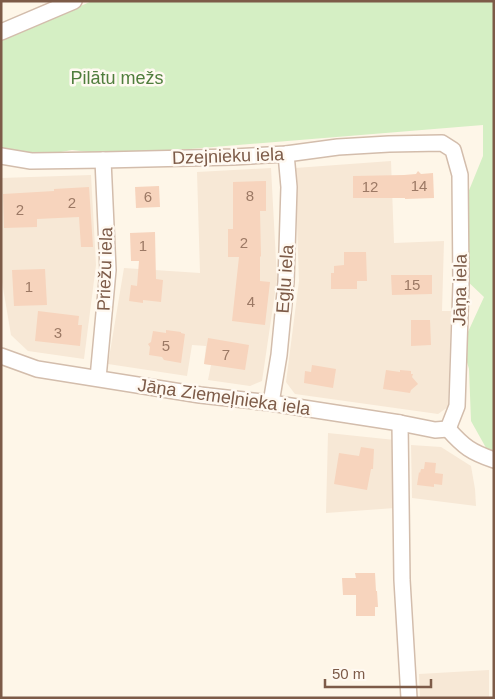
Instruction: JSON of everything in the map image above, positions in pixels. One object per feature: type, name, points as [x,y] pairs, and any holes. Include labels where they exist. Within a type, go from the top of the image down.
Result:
[{"type":"street","points":[[1,32],[74,1]]},
{"type":"street","name":"Dzejnieku iela","points":[[1,156],[31,161],[103,160],[286,154],[338,147],[442,143],[453,150]]},
{"type":"street","name":"Jāņa iela","points":[[448,429],[457,406],[461,284],[460,174],[453,150]]},
{"type":"street","name":"Egļu iela","points":[[271,403],[279,355],[286,282],[289,188],[286,154]]},
{"type":"street","name":"Priežu iela","points":[[98,378],[108,270],[103,160]]},
{"type":"street","name":"Jāņa Ziemeļnieka iela","points":[[1,356],[37,369],[200,395],[271,403],[434,430],[448,429]]},
{"type":"street","points":[[400,423],[402,580],[409,698]]},
{"type":"street","points":[[448,429],[461,444],[478,454],[494,460]]},
{"type":"shaded area","points":[[391,161],[394,243],[444,241],[442,311],[451,311],[448,407],[438,414],[295,394],[286,382],[299,281],[295,168]]},
{"type":"shaded area","points":[[271,168],[277,279],[262,381],[250,386],[208,380],[211,365],[204,364],[206,346],[192,345],[187,376],[108,364],[124,268],[200,273],[197,172]]},
{"type":"shaded area","points":[[91,175],[96,265],[84,359],[28,351],[11,335],[1,276],[1,178]]},
{"type":"shaded area","points":[[328,433],[395,440],[395,508],[326,513]]},
{"type":"shaded area","points":[[411,445],[441,447],[471,466],[476,506],[412,498]]},
{"type":"shaded area","points":[[489,670],[489,698],[420,698],[419,674]]},
{"type":"green space","name":"Pilātu mežs","points":[[92,1],[494,1],[494,456],[490,455],[471,421],[469,369],[462,345],[484,297],[464,278],[461,210],[483,156],[483,125],[116,155],[72,150],[27,158],[1,153],[1,41]]},
{"type":"building","points":[[418,171],[421,174],[433,173],[434,198],[353,198],[353,176],[404,175],[416,174]]},
{"type":"building","points":[[266,181],[266,211],[260,211],[260,281],[270,282],[265,325],[232,321],[239,257],[228,257],[228,229],[233,229],[233,182]]},
{"type":"building","points":[[159,186],[160,207],[136,208],[135,187]]},
{"type":"building","points":[[89,187],[93,247],[81,247],[79,217],[37,219],[37,227],[4,228],[3,194]]},
{"type":"building","points":[[155,232],[156,279],[163,280],[161,302],[143,300],[143,303],[129,301],[131,285],[137,286],[139,261],[131,261],[130,233]]},
{"type":"building","points":[[344,252],[366,252],[367,281],[357,281],[357,289],[331,289],[331,273],[334,273],[334,266],[344,265]]},
{"type":"building","points":[[45,269],[47,305],[14,306],[12,270]]},
{"type":"building","points":[[391,275],[432,275],[432,294],[392,295]]},
{"type":"building","points":[[38,311],[79,316],[78,325],[82,325],[80,346],[35,341]]},
{"type":"building","points":[[411,320],[430,320],[431,345],[411,346]]},
{"type":"building","points":[[166,330],[185,334],[181,363],[149,355],[150,347],[148,344],[151,342],[153,331],[166,333]]},
{"type":"building","points":[[208,338],[249,345],[245,370],[204,364]]},
{"type":"building","points":[[312,365],[336,369],[333,388],[304,383],[305,371],[311,372]]},
{"type":"building","points":[[386,370],[411,371],[412,377],[418,384],[410,393],[383,389]]},
{"type":"building","points":[[361,447],[374,449],[373,469],[371,469],[367,490],[334,484],[339,453],[359,456]]},
{"type":"building","points":[[425,462],[436,463],[435,473],[443,474],[442,485],[434,484],[434,487],[417,485],[419,472],[421,469],[424,469]]},
{"type":"building","points":[[355,573],[375,573],[378,607],[375,607],[375,616],[356,616],[356,595],[343,595],[342,578],[356,578]]}]
